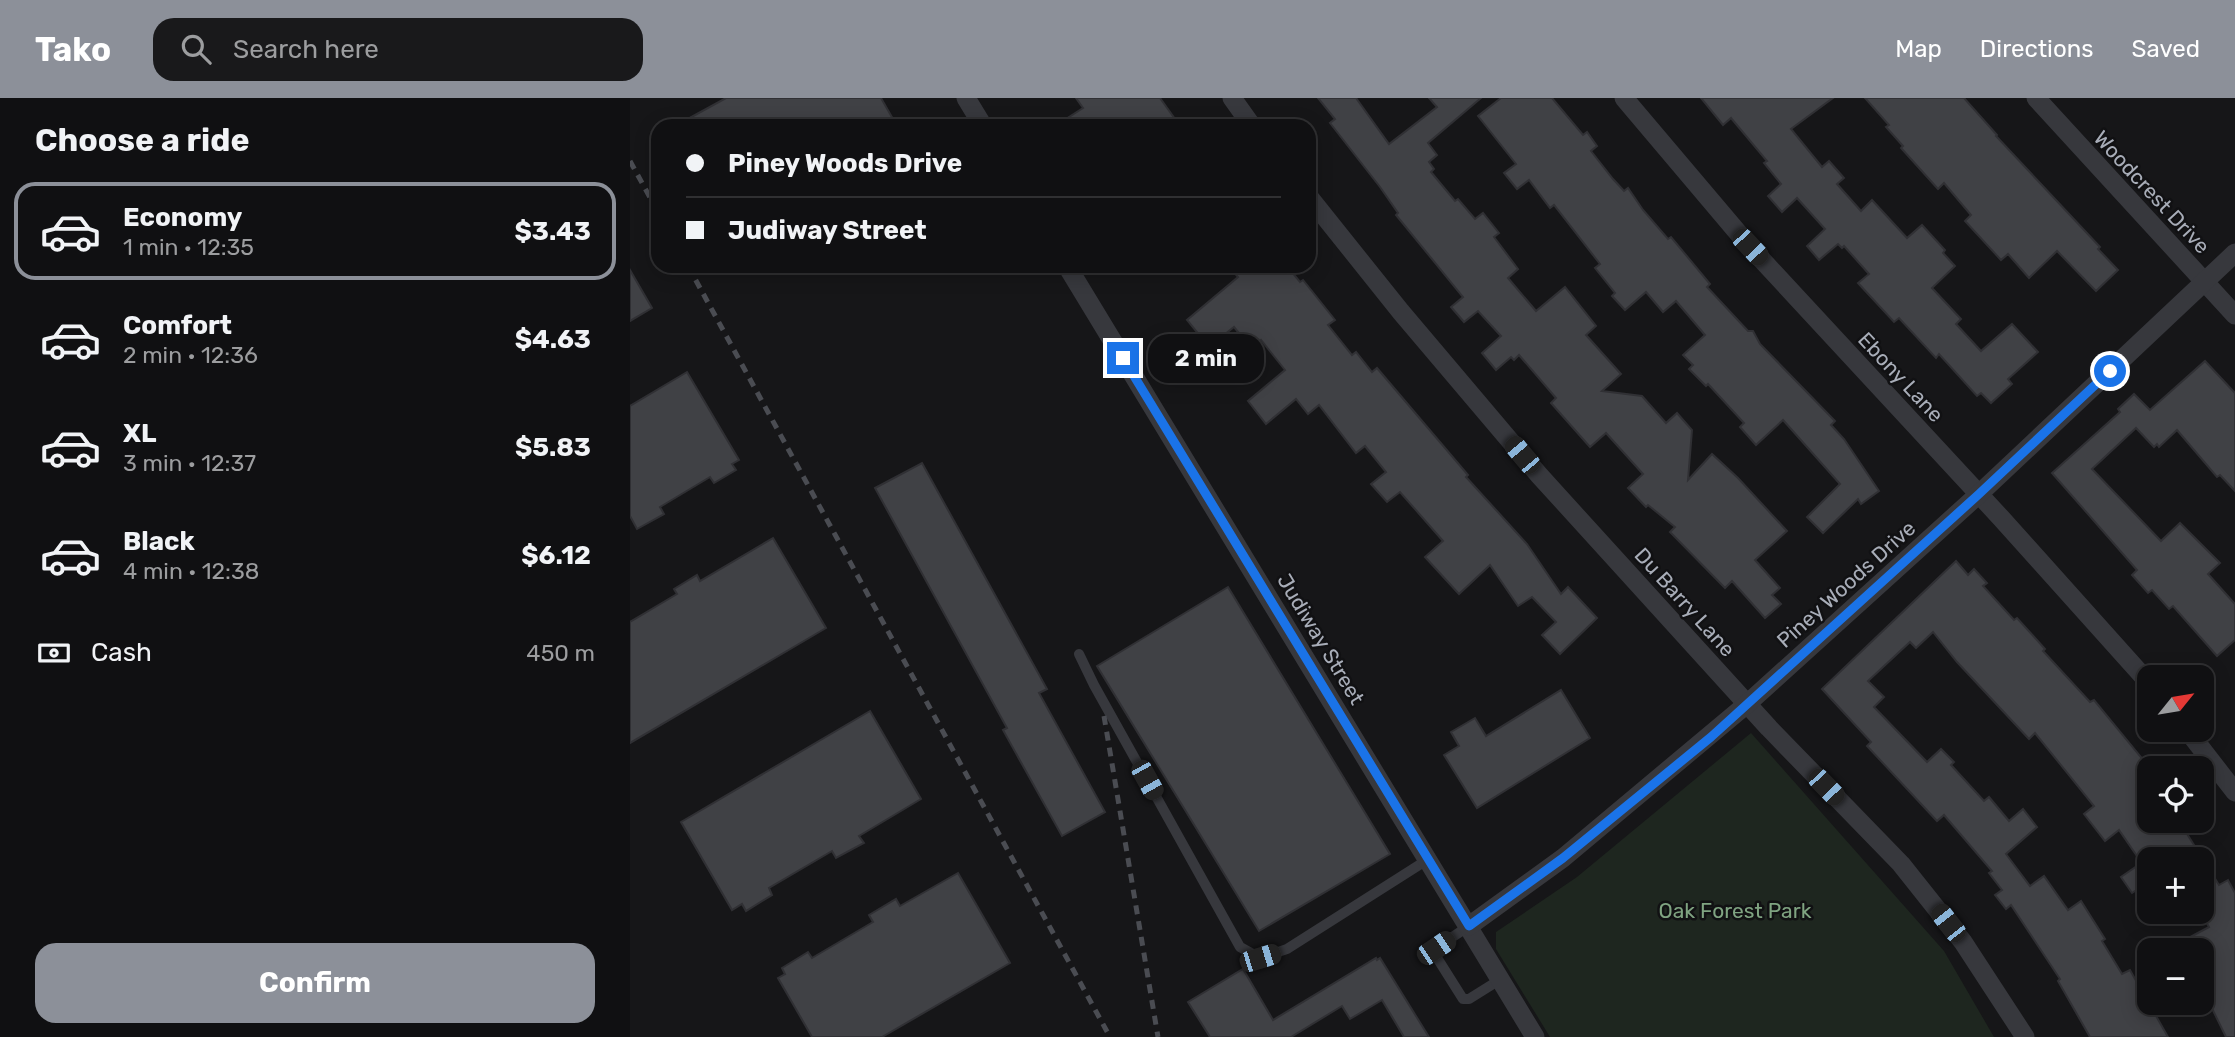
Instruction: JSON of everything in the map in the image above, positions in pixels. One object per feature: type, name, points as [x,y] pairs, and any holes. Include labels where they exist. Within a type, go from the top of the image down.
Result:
[{"type":"street","points":[[966,98],[979,119]]},
{"type":"street","points":[[1232,98],[1247,119]]},
{"type":"street","name":"Ebony Lane","points":[[1624,98],[1750,247],[2137,670]]},
{"type":"street","name":"Woodcrest Drive","points":[[2036,98],[2235,315]]},
{"type":"street","name":"Du Barry Lane","points":[[1316,206],[1401,312],[1539,475],[1747,705],[1901,864],[1963,942],[2025,1037]]},
{"type":"street","name":"Piney Woods Drive","points":[[1469,926],[1563,858],[1747,705],[1979,494],[2235,253]]},
{"type":"street","name":"Judiway Street","points":[[1071,273],[1535,1037]]},
{"type":"street","points":[[2197,742],[2235,792]]},
{"type":"lane","points":[[1079,654],[1240,947],[1260,958],[1287,949],[1427,860]]},
{"type":"lane","points":[[1469,926],[1436,948],[1434,953],[1463,999],[1469,999],[1501,979]]},
{"type":"green space","name":"Oak Forest Park","points":[[1751,733],[1944,951],[1994,1037],[1550,1037],[1496,949],[1496,932],[1577,877]]},
{"type":"building","points":[[726,98],[881,98],[893,119],[688,119]]},
{"type":"building","points":[[1076,98],[1160,98],[1175,119],[1066,119],[1083,108]]},
{"type":"building","points":[[1318,98],[1356,98],[1389,144],[1437,107],[1429,98],[1481,98],[1428,143],[1437,155],[1429,162],[1434,169],[1431,172],[1455,201],[1458,199],[1475,219],[1483,213],[1499,233],[1494,237],[1518,269],[1508,278],[1536,311],[1565,287],[1596,326],[1586,335],[1621,374],[1602,391],[1642,396],[1666,423],[1677,413],[1692,430],[1688,480],[1712,454],[1787,531],[1755,560],[1780,588],[1772,595],[1781,604],[1765,618],[1732,581],[1725,588],[1670,532],[1675,527],[1648,505],[1646,507],[1628,488],[1643,474],[1606,433],[1590,447],[1551,403],[1556,398],[1519,355],[1514,360],[1511,357],[1496,370],[1482,353],[1501,336],[1478,311],[1464,322],[1451,307],[1463,297],[1396,215],[1398,213],[1380,187],[1330,123],[1335,119]]},
{"type":"building","points":[[1501,98],[1552,98],[1583,135],[1587,132],[1597,146],[1591,151],[1613,179],[1624,191],[1628,188],[1643,210],[1668,239],[1671,237],[1710,284],[1707,287],[1748,331],[1753,331],[1760,344],[1835,421],[1831,425],[1844,439],[1879,491],[1861,504],[1858,499],[1823,533],[1807,517],[1840,484],[1783,420],[1756,445],[1740,427],[1744,423],[1708,384],[1706,386],[1689,369],[1693,365],[1683,355],[1705,335],[1676,301],[1663,312],[1646,292],[1625,310],[1612,296],[1615,293],[1595,268],[1600,264],[1554,205],[1550,208],[1529,180],[1517,189],[1504,173],[1516,164],[1478,116]]},
{"type":"building","points":[[1701,98],[1833,98],[1791,129],[1822,167],[1829,161],[1844,178],[1837,184],[1861,211],[1872,200],[1907,238],[1922,225],[1945,250],[1943,253],[1955,266],[1932,288],[1961,319],[1956,324],[1981,351],[2012,324],[2038,352],[2008,379],[2012,384],[1991,403],[1981,393],[1977,396],[1939,354],[1936,358],[1899,318],[1894,322],[1858,283],[1869,274],[1844,246],[1842,248],[1838,244],[1819,260],[1807,246],[1825,229],[1797,198],[1782,212],[1768,196],[1781,184],[1764,163],[1767,161],[1731,118],[1723,125]]},
{"type":"building","points":[[1865,98],[1964,98],[2118,270],[2096,291],[2057,251],[2029,278],[2008,254],[2001,260],[1965,221],[1971,215],[1944,183],[1938,189],[1901,148],[1903,146],[1886,127],[1889,125]]},
{"type":"building","points":[[630,270],[652,308],[630,321]]},
{"type":"building","points":[[1235,273],[1293,273],[1300,282],[1303,280],[1335,320],[1328,325],[1352,355],[1356,352],[1372,372],[1377,368],[1468,475],[1466,477],[1527,544],[1561,594],[1568,587],[1597,618],[1560,654],[1542,635],[1556,622],[1532,597],[1518,606],[1490,565],[1459,594],[1425,557],[1443,541],[1400,492],[1387,502],[1371,484],[1386,472],[1365,446],[1356,453],[1319,405],[1308,414],[1296,399],[1266,424],[1248,401],[1285,370],[1261,340],[1251,348],[1234,327],[1209,347],[1187,320],[1238,277]]},
{"type":"building","points":[[2205,361],[2235,393],[2235,491],[2220,475],[2217,477],[2177,430],[2159,447],[2157,444],[2154,447],[2136,428],[2092,469],[2161,541],[2180,523],[2220,563],[2208,574],[2235,604],[2235,640],[2217,656],[2173,606],[2169,609],[2152,590],[2148,593],[2132,575],[2137,570],[2052,473],[2120,412],[2118,409],[2134,394],[2150,410]]},
{"type":"building","points":[[687,372],[739,460],[732,464],[736,470],[714,483],[710,477],[660,507],[664,514],[637,529],[630,516],[630,406]]},
{"type":"building","points":[[922,463],[1047,689],[1039,693],[1105,812],[1062,836],[1003,730],[1007,728],[875,488]]},
{"type":"building","points":[[773,538],[826,628],[630,743],[630,622],[677,594],[674,589],[697,575],[700,581]]},
{"type":"building","points":[[1956,561],[1968,575],[1974,569],[1987,583],[1983,586],[2014,620],[2017,618],[2090,702],[2094,700],[2140,756],[2137,756],[2137,833],[2186,833],[2195,847],[2137,847],[2137,856],[2119,830],[2105,841],[2084,814],[2094,806],[2035,733],[2029,739],[1957,662],[1933,632],[1916,648],[1910,642],[1868,681],[1884,697],[1874,707],[1927,762],[1941,749],[1954,762],[1951,765],[1984,801],[1989,797],[2009,821],[2023,809],[2037,827],[2006,854],[2030,886],[2044,876],[2068,910],[2081,901],[2105,939],[2102,941],[2122,974],[2130,970],[2137,982],[2137,1015],[2156,1015],[2168,1037],[2090,1037],[2058,981],[2060,979],[2011,905],[2006,909],[1995,895],[2002,890],[1989,873],[1992,871],[1944,815],[1937,821],[1867,746],[1871,742],[1822,689]]},
{"type":"building","points":[[1228,587],[1390,854],[1259,931],[1097,666]]},
{"type":"building","points":[[1561,690],[1590,738],[1477,808],[1444,755],[1459,746],[1451,732],[1475,718],[1486,736]]},
{"type":"building","points":[[870,711],[921,799],[859,836],[864,843],[836,858],[832,851],[769,888],[772,895],[746,911],[742,904],[732,910],[681,822]]},
{"type":"building","points":[[2137,866],[2137,890],[2132,893],[2121,877]]},
{"type":"building","points":[[958,873],[1010,963],[882,1037],[812,1037],[778,978],[785,974],[782,968],[808,952],[812,958],[873,922],[869,915],[896,899],[900,906]]},
{"type":"building","points":[[2214,877],[2219,885],[2228,880],[2235,893],[2235,1037],[2226,1037],[2214,1012],[2214,938],[2188,938],[2209,927],[2207,924],[2214,924]]},
{"type":"building","points":[[1380,958],[1429,1037],[1404,1037],[1382,1000],[1350,1019],[1342,1006],[1291,1037],[1210,1037],[1188,1002],[1243,969],[1273,1020]]},
{"type":"railway","points":[[630,161],[651,199]]},
{"type":"railway","points":[[692,273],[1110,1037]]},
{"type":"railway","points":[[1104,716],[1158,1037]]},
{"type":"route","points":[[1123,358],[1469,926],[1563,858],[1711,737],[2110,371]]}]
